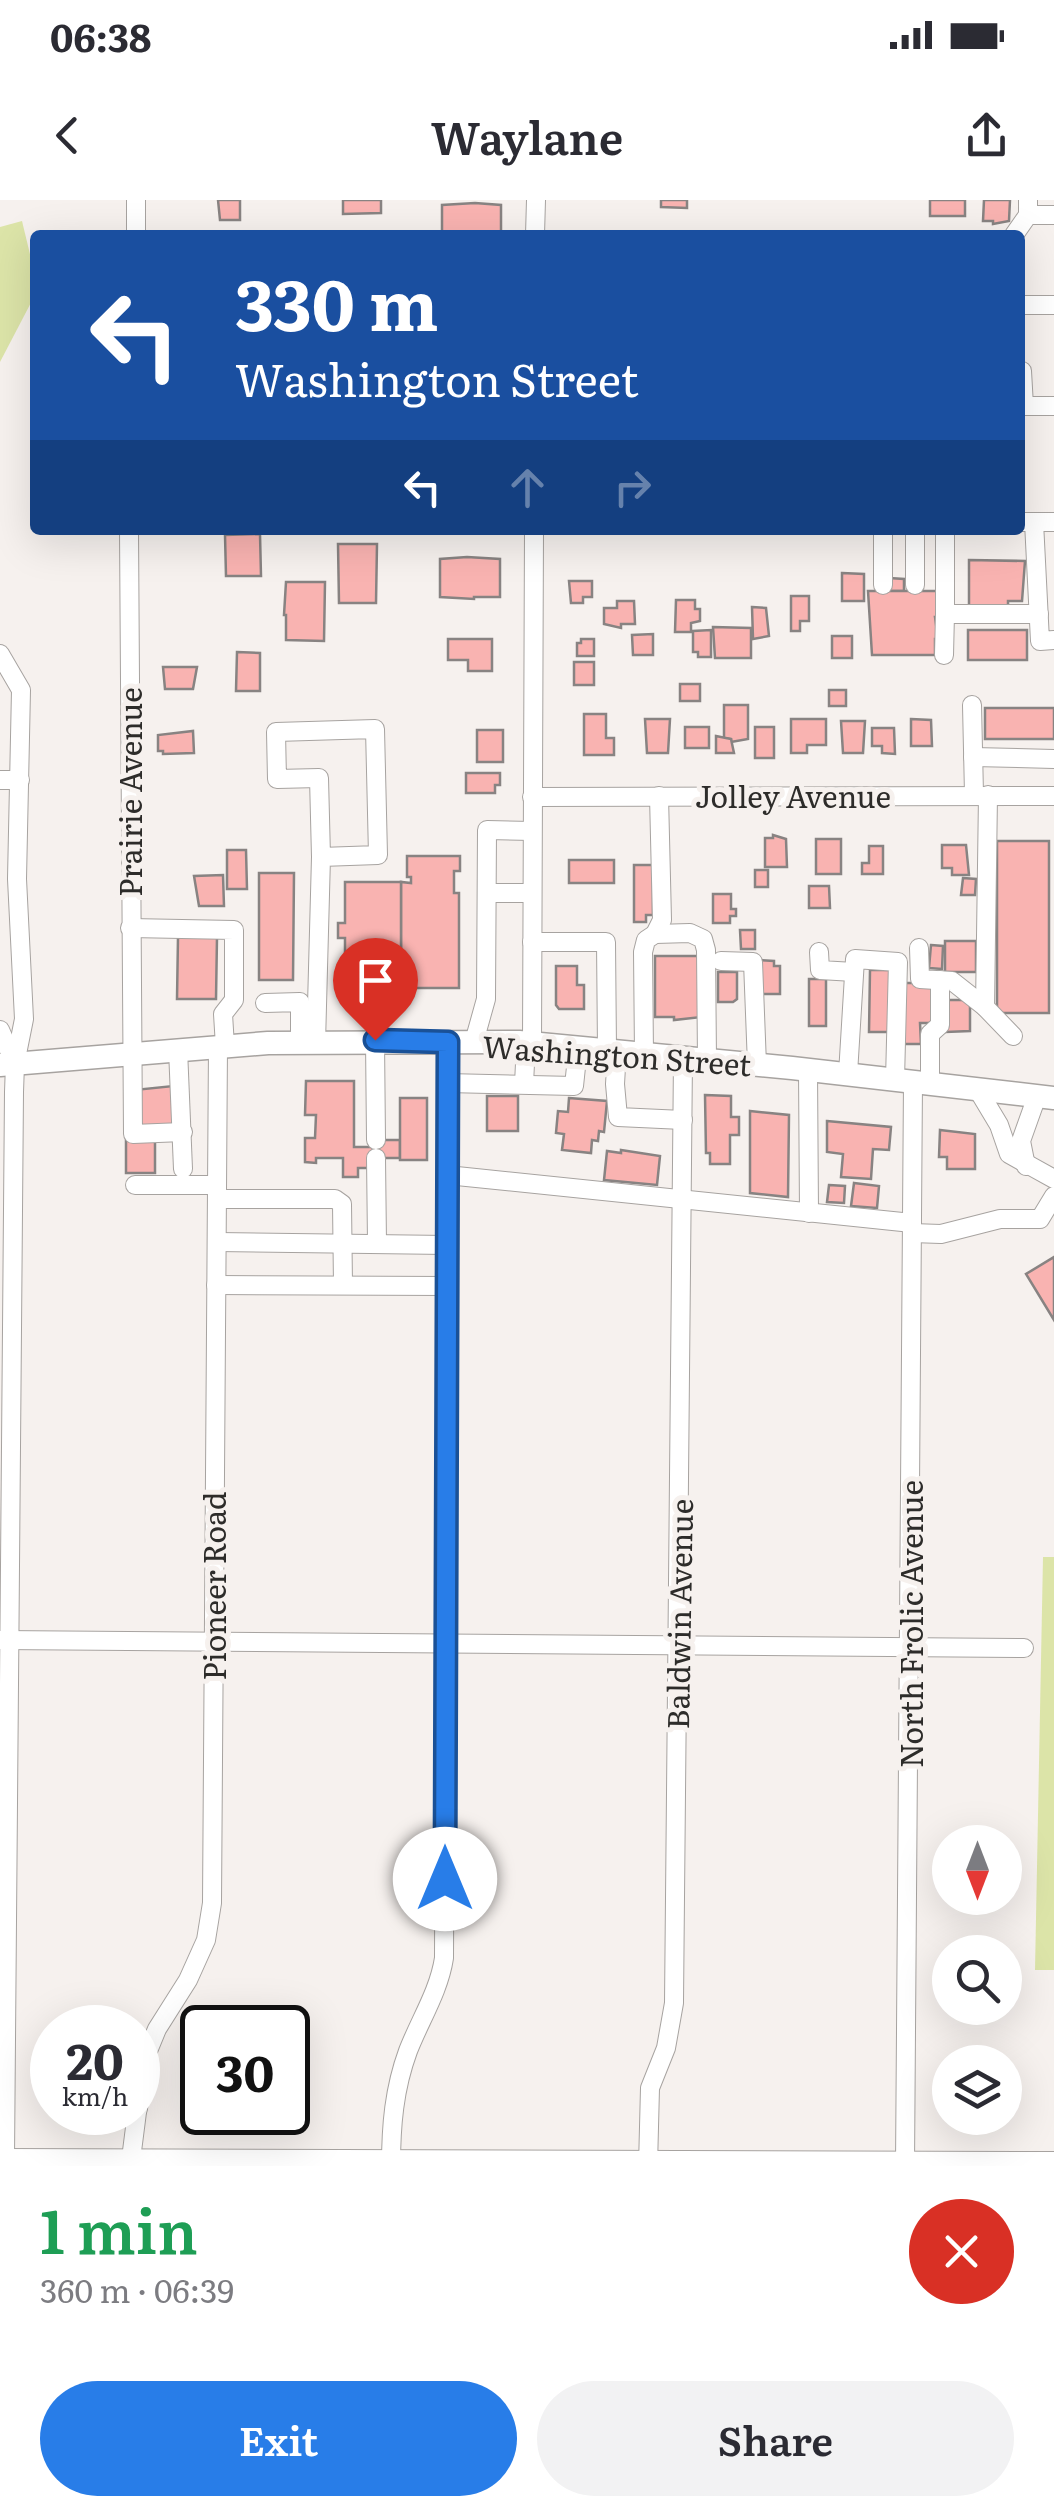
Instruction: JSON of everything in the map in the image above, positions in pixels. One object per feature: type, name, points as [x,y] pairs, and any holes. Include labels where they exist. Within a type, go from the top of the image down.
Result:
[{"type":"main road","name":"Washington Street","points":[[8,1065],[221,1046],[375,1040],[529,1043],[1046,1097]]},
{"type":"street","points":[[136,200],[136,230]]},
{"type":"street","points":[[536,200],[536,230]]},
{"type":"street","points":[[1016,230],[1028,207],[1054,215]]},
{"type":"street","points":[[1025,305],[1054,305]]},
{"type":"street","points":[[1025,406],[1054,406]]},
{"type":"street","points":[[1054,522],[1027,522],[1040,642],[1054,640]]},
{"type":"street","name":"Prairie Avenue","points":[[129,535],[132,1134],[184,1128]]},
{"type":"street","points":[[524,1084],[532,942],[534,535]]},
{"type":"street","points":[[883,535],[883,584]]},
{"type":"street","points":[[915,535],[915,585]]},
{"type":"street","points":[[944,655],[945,535]]},
{"type":"street","points":[[945,614],[1039,614]]},
{"type":"street","points":[[0,654],[21,690],[20,780],[8,878],[24,1019],[8,1065]]},
{"type":"street","points":[[972,705],[973,757],[981,794],[985,1007]]},
{"type":"street","points":[[308,1043],[321,857],[319,778],[277,779],[276,732],[375,729],[378,855],[321,857]]},
{"type":"street","points":[[973,757],[1054,758]]},
{"type":"street","points":[[0,780],[20,780]]},
{"type":"street","points":[[644,1054],[644,952],[646,940],[655,934],[662,920],[659,796]]},
{"type":"street","name":"Jolley Avenue","points":[[532,797],[1054,796]]},
{"type":"street","points":[[474,1042],[486,999],[487,830],[532,830]]},
{"type":"street","points":[[487,893],[532,893]]},
{"type":"street","name":"Pioneer Road","points":[[130,928],[234,930],[234,1000],[224,1014],[217,1124],[212,1903],[206,1940],[188,1980],[160,2023]]},
{"type":"street","name":"Baldwin Avenue","points":[[648,2163],[650,2088],[666,2048],[674,2003],[683,1120],[695,1059],[706,950],[703,939],[690,933],[655,934]]},
{"type":"street","points":[[532,942],[606,942],[618,1117],[683,1120]]},
{"type":"street","points":[[919,948],[920,979],[952,981],[1014,1036]]},
{"type":"street","points":[[819,952],[820,970],[854,972]]},
{"type":"street","points":[[848,1074],[855,959],[898,962],[913,1082]]},
{"type":"street","points":[[721,960],[753,962],[757,1064]]},
{"type":"street","points":[[913,1082],[930,1034],[940,1025],[940,980]]},
{"type":"street","points":[[264,1003],[300,1002],[308,1043]]},
{"type":"street","points":[[0,1030],[8,1065],[3,2158],[391,2163],[1054,2162]]},
{"type":"street","points":[[375,1040],[376,1243]]},
{"type":"street","points":[[391,2163],[396,2092],[421,2020],[441,1981],[444,1958],[448,1042]]},
{"type":"street","points":[[448,1083],[574,1086],[578,1048]]},
{"type":"street","points":[[178,1049],[183,1169]]},
{"type":"street","points":[[808,1070],[810,1213]]},
{"type":"street","name":"North Frolic Avenue","points":[[905,2163],[913,1082]]},
{"type":"street","points":[[978,1090],[999,1124],[1009,1154],[1054,1180]]},
{"type":"street","points":[[1026,1166],[1021,1141],[1046,1097]]},
{"type":"street","points":[[184,1128],[217,1124]]},
{"type":"street","points":[[447,1176],[810,1213],[941,1234],[1000,1219],[1040,1219],[1054,1196]]},
{"type":"street","points":[[134,1185],[335,1200],[342,1204],[343,1286]]},
{"type":"street","points":[[216,1242],[447,1245]]},
{"type":"street","points":[[216,1285],[447,1286]]},
{"type":"street","points":[[5,1640],[1024,1648]]},
{"type":"street","name":"Pioneer Road","points":[[131,2158],[134,2135]]},
{"type":"green space","points":[[22,221],[30,254],[30,305],[0,362],[0,227]]},
{"type":"green space","points":[[1043,1557],[1054,1557],[1054,1970],[1035,1970]]},
{"type":"building","points":[[218,200],[240,200],[240,220],[220,220]]},
{"type":"building","points":[[343,200],[381,200],[381,213],[343,214]]},
{"type":"building","points":[[661,200],[687,200],[687,208],[661,207]]},
{"type":"building","points":[[930,200],[965,200],[965,216],[930,216]]},
{"type":"building","points":[[984,200],[1010,200],[1009,221],[983,221]]},
{"type":"building","points":[[442,205],[501,205],[501,230],[442,230]]},
{"type":"building","points":[[225,535],[260,535],[261,576],[226,576]]},
{"type":"building","points":[[338,544],[377,544],[376,603],[339,603]]},
{"type":"building","points":[[440,559],[500,559],[500,597],[440,597]]},
{"type":"building","points":[[969,560],[1025,561],[1022,601],[1008,601],[1008,606],[969,605]]},
{"type":"building","points":[[842,573],[864,574],[864,601],[842,601]]},
{"type":"building","points":[[889,578],[904,579],[904,591],[889,591]]},
{"type":"building","points":[[569,581],[592,581],[592,597],[583,597],[583,603],[571,603]]},
{"type":"building","points":[[286,582],[325,582],[324,641],[286,640]]},
{"type":"building","points":[[868,591],[940,591],[935,655],[872,655]]},
{"type":"building","points":[[791,596],[809,596],[809,621],[800,621],[800,631],[791,631]]},
{"type":"building","points":[[676,600],[695,600],[695,609],[700,609],[700,621],[691,623],[691,632],[675,632]]},
{"type":"building","points":[[617,601],[634,601],[635,624],[621,624],[621,628],[604,624],[604,608],[617,608]]},
{"type":"building","points":[[752,607],[766,608],[769,636],[753,639]]},
{"type":"building","points":[[713,627],[751,628],[751,658],[715,658]]},
{"type":"building","points":[[711,630],[711,657],[698,657],[698,652],[693,652],[693,631]]},
{"type":"building","points":[[968,630],[1027,630],[1027,660],[968,660]]},
{"type":"building","points":[[653,634],[653,655],[633,655],[632,635]]},
{"type":"building","points":[[832,636],[852,636],[852,658],[832,658]]},
{"type":"building","points":[[448,639],[492,639],[492,671],[468,671],[468,660],[448,660]]},
{"type":"building","points":[[581,639],[594,639],[594,656],[577,656]]},
{"type":"building","points":[[237,652],[260,653],[260,691],[236,691]]},
{"type":"building","points":[[574,662],[594,662],[594,685],[574,685]]},
{"type":"building","points":[[163,667],[197,667],[193,689],[165,689]]},
{"type":"building","points":[[680,684],[700,684],[700,701],[680,701]]},
{"type":"building","points":[[829,690],[846,690],[846,706],[829,706]]},
{"type":"building","points":[[724,705],[748,705],[748,739],[731,742],[724,738]]},
{"type":"building","points":[[985,708],[1054,708],[1054,739],[985,739]]},
{"type":"building","points":[[584,714],[606,714],[606,738],[614,738],[614,755],[584,755]]},
{"type":"building","points":[[645,719],[670,719],[668,753],[647,753]]},
{"type":"building","points":[[791,719],[826,719],[826,745],[807,745],[807,753],[791,753]]},
{"type":"building","points":[[911,719],[931,720],[932,746],[911,746]]},
{"type":"building","points":[[841,721],[865,721],[863,753],[843,753]]},
{"type":"building","points":[[685,727],[709,727],[709,748],[685,748]]},
{"type":"building","points":[[755,727],[774,727],[774,758],[755,758]]},
{"type":"building","points":[[872,728],[894,728],[895,754],[882,753],[882,746],[872,746]]},
{"type":"building","points":[[477,730],[503,730],[503,762],[477,762]]},
{"type":"building","points":[[193,731],[194,753],[158,751],[158,735]]},
{"type":"building","points":[[716,736],[731,739],[734,753],[716,753]]},
{"type":"building","points":[[466,773],[500,773],[500,785],[495,785],[495,793],[466,793]]},
{"type":"building","points":[[773,835],[786,839],[787,867],[765,867],[765,838]]},
{"type":"building","points":[[816,839],[841,839],[841,874],[816,874]]},
{"type":"building","points":[[997,841],[1049,841],[1049,1013],[997,1013]]},
{"type":"building","points":[[942,845],[966,845],[969,875],[952,875],[952,868],[942,868]]},
{"type":"building","points":[[869,846],[883,846],[883,874],[862,874],[862,863],[869,863]]},
{"type":"building","points":[[227,850],[246,850],[247,889],[227,889]]},
{"type":"building","points":[[407,856],[460,856],[460,871],[454,871],[454,893],[459,893],[459,988],[401,988],[401,882],[411,883],[411,877],[407,877]]},
{"type":"building","points":[[569,860],[614,860],[614,883],[569,883]]},
{"type":"building","points":[[634,865],[653,865],[653,915],[646,915],[646,922],[634,922]]},
{"type":"building","points":[[755,870],[768,870],[768,887],[755,887]]},
{"type":"building","points":[[259,873],[294,873],[293,980],[259,980]]},
{"type":"building","points":[[223,875],[224,906],[199,906],[194,876]]},
{"type":"building","points":[[963,878],[976,879],[975,895],[961,895]]},
{"type":"building","points":[[345,882],[401,882],[401,980],[387,980],[387,985],[359,985],[359,980],[345,980],[345,938],[338,938],[338,923],[345,923]]},
{"type":"building","points":[[809,886],[829,886],[830,908],[809,908]]},
{"type":"building","points":[[713,894],[731,894],[731,909],[736,909],[736,916],[730,916],[730,923],[713,923]]},
{"type":"building","points":[[740,930],[755,930],[755,949],[741,949]]},
{"type":"building","points":[[178,937],[217,937],[216,999],[177,999]]},
{"type":"building","points":[[945,941],[976,941],[976,972],[945,972]]},
{"type":"building","points":[[931,945],[943,946],[942,969],[929,968]]},
{"type":"building","points":[[655,956],[702,956],[702,1017],[655,1017]]},
{"type":"building","points":[[758,960],[774,961],[774,966],[780,966],[780,994],[758,994]]},
{"type":"building","points":[[556,966],[577,966],[577,985],[584,985],[584,1009],[559,1009],[556,1005]]},
{"type":"building","points":[[870,970],[894,970],[893,1032],[869,1032]]},
{"type":"building","points":[[718,972],[737,972],[737,999],[733,1002],[718,1002]]},
{"type":"building","points":[[809,979],[826,979],[826,1026],[809,1026]]},
{"type":"building","points":[[904,983],[935,983],[935,1023],[920,1023],[921,1044],[904,1044]]},
{"type":"building","points":[[946,1000],[970,1000],[970,1031],[946,1032]]},
{"type":"building","points":[[306,1081],[354,1081],[354,1147],[374,1147],[375,1140],[400,1140],[400,1158],[375,1158],[374,1168],[358,1168],[358,1177],[343,1177],[343,1158],[305,1162],[305,1138],[315,1138],[316,1115],[305,1115]]},
{"type":"building","points":[[173,1086],[177,1125],[137,1129],[134,1090]]},
{"type":"building","points":[[705,1095],[731,1096],[731,1117],[739,1117],[739,1135],[730,1135],[730,1164],[710,1164],[710,1153],[706,1153]]},
{"type":"building","points":[[487,1096],[518,1096],[518,1131],[487,1131]]},
{"type":"building","points":[[400,1098],[427,1098],[427,1160],[400,1160]]},
{"type":"building","points":[[569,1098],[607,1101],[604,1132],[599,1131],[598,1141],[592,1140],[591,1153],[562,1150],[564,1134],[556,1133],[558,1111],[568,1112]]},
{"type":"building","points":[[750,1111],[789,1115],[788,1197],[750,1193]]},
{"type":"building","points":[[827,1121],[891,1127],[889,1150],[873,1149],[871,1179],[841,1177],[843,1154],[827,1152]]},
{"type":"building","points":[[940,1130],[975,1134],[975,1169],[947,1169],[947,1157],[939,1157]]},
{"type":"building","points":[[126,1138],[155,1138],[155,1173],[126,1173]]},
{"type":"building","points":[[607,1151],[660,1156],[657,1185],[604,1180]]},
{"type":"building","points":[[854,1183],[879,1186],[877,1208],[851,1206]]},
{"type":"building","points":[[829,1185],[845,1186],[844,1203],[827,1202]]},
{"type":"building","points":[[1054,1257],[1054,1320],[1026,1274]]},
{"type":"route","points":[[375,1040],[448,1042],[445,1879]]}]
